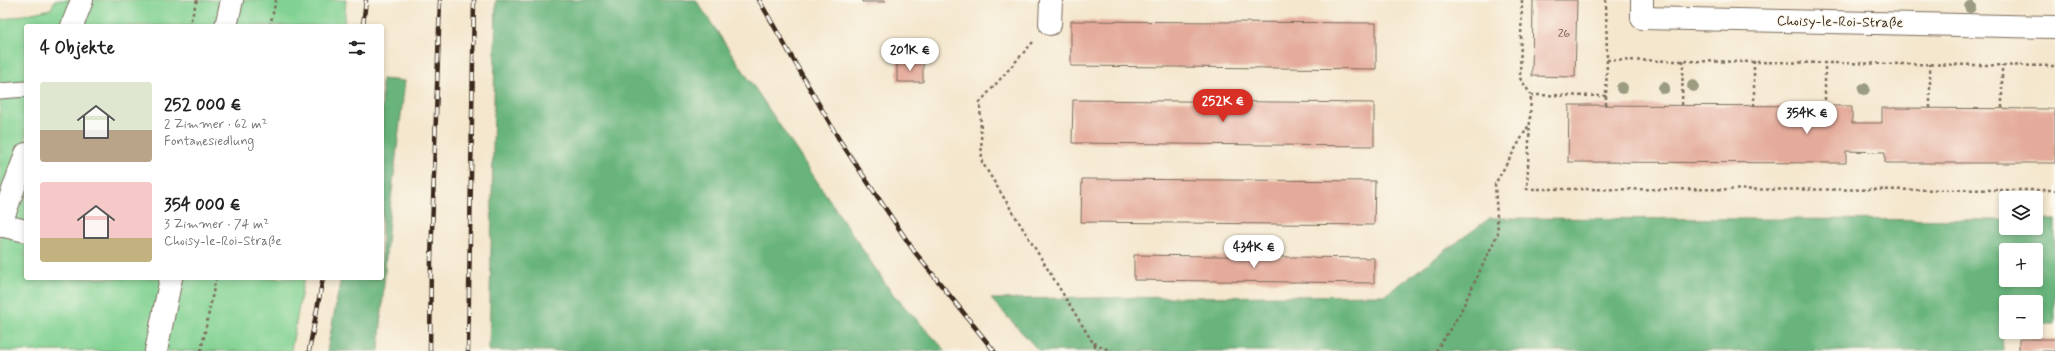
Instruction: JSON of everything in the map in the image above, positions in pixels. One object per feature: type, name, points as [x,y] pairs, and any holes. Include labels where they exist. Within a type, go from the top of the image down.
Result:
[{"type":"street","points":[[73,24],[82,0]]},
{"type":"street","points":[[226,24],[232,0]]},
{"type":"street","points":[[1050,24],[1051,0]]},
{"type":"street","name":"Choisy-le-Roi-Straße","points":[[1642,0],[1642,18],[2055,27]]},
{"type":"street","points":[[24,160],[0,226],[24,231]]},
{"type":"street","points":[[156,351],[171,280]]},
{"type":"lane","points":[[0,91],[24,89]]},
{"type":"path","points":[[190,24],[197,0]]},
{"type":"path","points":[[270,24],[276,0]]},
{"type":"path","points":[[1522,0],[1520,78],[1531,95],[1527,189],[2055,190]]},
{"type":"path","points":[[1606,0],[1606,105]]},
{"type":"path","points":[[1050,24],[980,102],[982,162],[1098,351]]},
{"type":"path","points":[[1607,60],[2055,66]]},
{"type":"path","points":[[1682,105],[1683,60]]},
{"type":"path","points":[[1754,61],[1754,106]]},
{"type":"path","points":[[1825,62],[1825,106]]},
{"type":"path","points":[[1930,64],[1930,108]]},
{"type":"path","points":[[2002,65],[2002,108]]},
{"type":"path","points":[[1531,95],[1606,96]]},
{"type":"path","points":[[1436,351],[1458,314],[1498,232],[1495,184],[1530,122]]},
{"type":"path","points":[[201,351],[216,280]]},
{"type":"path","points":[[1093,342],[1111,351]]},
{"type":"green space","points":[[55,0],[346,0],[344,24],[24,24],[24,280],[304,280],[291,351],[0,351],[0,20],[51,9]]},
{"type":"green space","points":[[496,0],[696,0],[891,292],[946,351],[489,351]]},
{"type":"green space","points":[[384,79],[405,81],[389,216],[379,351],[327,351],[341,280],[384,280]]},
{"type":"green space","points":[[1490,218],[1999,220],[1999,235],[2043,235],[2043,220],[2055,220],[2055,324],[2043,324],[2043,295],[1999,295],[1999,339],[2003,339],[2003,351],[1039,351],[991,299],[1385,295]]},
{"type":"building","points":[[862,0],[885,0],[885,2],[862,2]]},
{"type":"building","points":[[1533,0],[1577,0],[1575,77],[1532,76]]},
{"type":"building","points":[[1071,21],[1376,23],[1376,69],[1071,66]]},
{"type":"building","points":[[897,61],[923,61],[923,82],[897,82]]},
{"type":"building","points":[[1073,100],[1374,103],[1374,146],[1072,143]]},
{"type":"building","points":[[1569,105],[1852,106],[1852,123],[1882,123],[1882,108],[2055,109],[2055,163],[1885,163],[1885,152],[1846,151],[1846,163],[1568,162]]},
{"type":"building","points":[[1082,179],[1375,181],[1374,225],[1081,222]]},
{"type":"building","points":[[1134,255],[1374,258],[1374,283],[1134,280]]},
{"type":"building","points":[[2019,339],[2055,339],[2055,351],[2019,351]]},
{"type":"railway","points":[[363,24],[366,0]]},
{"type":"railway","points":[[430,351],[431,260],[440,0]]},
{"type":"railway","points":[[468,351],[474,0]]},
{"type":"railway","points":[[759,0],[840,141],[914,251],[994,351]]},
{"type":"railway","points":[[309,351],[323,280]]}]
